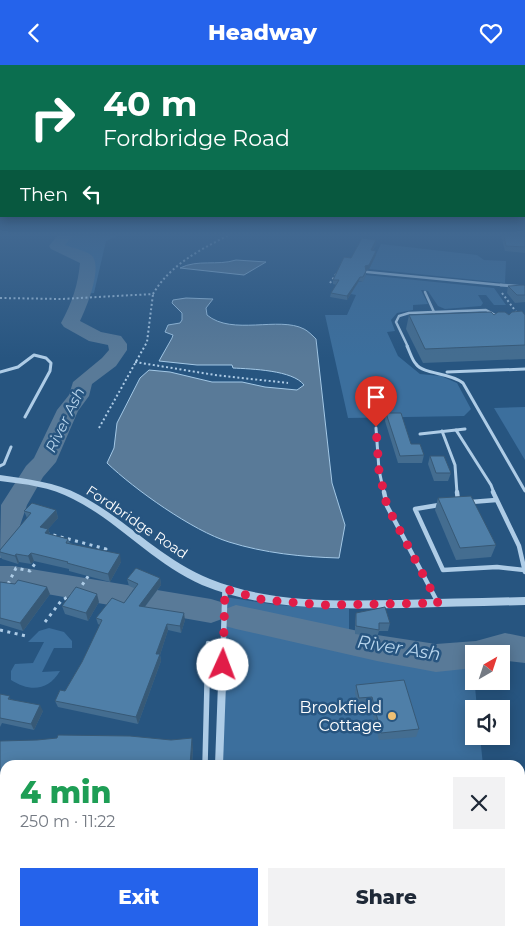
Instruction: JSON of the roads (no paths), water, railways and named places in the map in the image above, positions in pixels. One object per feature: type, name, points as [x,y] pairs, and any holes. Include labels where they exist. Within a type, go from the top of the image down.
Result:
[{"type":"street","points":[[501,285],[525,287]]},
{"type":"street","name":"Fordbridge Road","points":[[0,478],[47,487],[76,497],[162,557],[204,581],[264,600],[325,605],[525,601]]},
{"type":"street","points":[[219,760],[225,589]]},
{"type":"lane","points":[[415,277],[501,285]]},
{"type":"lane","points":[[425,292],[434,312]]},
{"type":"lane","points":[[471,310],[484,315]]},
{"type":"lane","points":[[500,320],[491,311],[471,310],[403,314],[396,318],[396,322],[416,365],[427,370],[455,376],[463,383],[525,491]]},
{"type":"lane","points":[[0,372],[18,367],[34,355],[46,358],[51,363],[50,371],[25,417]]},
{"type":"lane","points":[[442,372],[525,369]]},
{"type":"lane","points":[[376,427],[379,471],[387,506],[438,603]]},
{"type":"lane","points":[[420,434],[465,429]]},
{"type":"lane","points":[[442,505],[415,509],[443,570],[497,567],[524,571],[519,546],[496,500],[491,485],[456,430]]},
{"type":"lane","points":[[442,431],[455,465],[458,503]]},
{"type":"lane","points":[[0,466],[4,464],[11,447]]},
{"type":"lane","points":[[450,504],[496,500]]},
{"type":"lane","points":[[205,760],[208,643]]},
{"type":"waterway","name":"River Ash","points":[[0,548],[14,505],[34,472],[44,462],[68,410],[79,396],[83,382],[109,362],[118,350],[118,344],[114,340],[96,337],[70,323],[82,300],[82,289],[86,283],[87,277]]},
{"type":"waterway","name":"River Ash","points":[[0,577],[13,577],[211,611]]},
{"type":"waterway","name":"River Ash","points":[[236,617],[377,648],[436,658],[465,655]]},
{"type":"waterway","name":"River Ash","points":[[510,647],[525,650]]},
{"type":"place","name":"Brookfield Cottage","points":[[392,716]]}]
